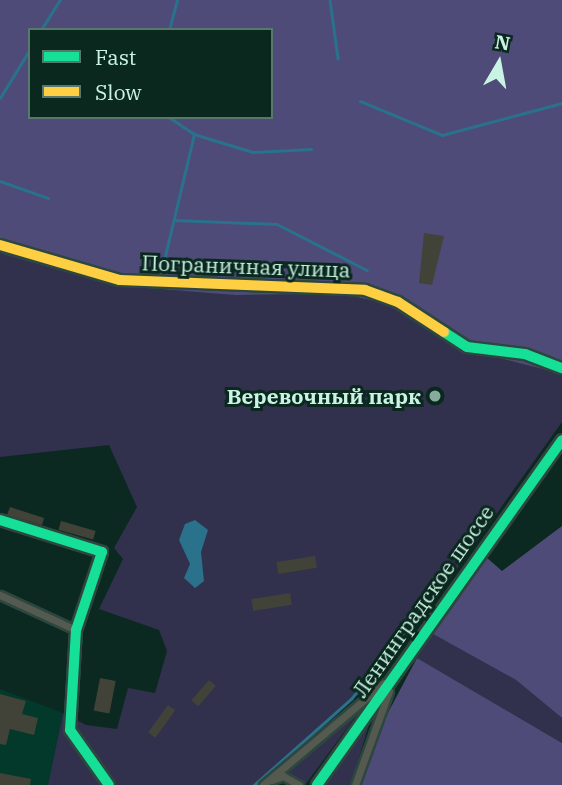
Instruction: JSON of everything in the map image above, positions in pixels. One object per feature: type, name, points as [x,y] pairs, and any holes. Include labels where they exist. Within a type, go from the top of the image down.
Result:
[{"type":"main road","name":"Пограничная улица","points":[[0,245],[68,268],[154,284],[365,289],[409,308],[467,347],[525,354],[562,368]]},
{"type":"main road","name":"Ленинградское шоссе","points":[[317,785],[562,440]]},
{"type":"main road","points":[[0,520],[102,552],[76,630],[70,730],[109,785]]},
{"type":"street","points":[[0,595],[76,630]]},
{"type":"street","points":[[264,784],[395,674]]},
{"type":"street","points":[[355,785],[395,674]]},
{"type":"street","points":[[264,784],[284,776],[299,785]]},
{"type":"shaded area","points":[[0,0],[562,0],[562,374],[453,346],[386,304],[344,294],[235,295],[112,285],[0,253]]},
{"type":"shaded area","points":[[0,253],[235,295],[344,294],[386,304],[453,346],[562,374],[562,422],[384,671],[260,785],[48,785],[63,713],[86,725],[117,729],[128,688],[155,693],[167,651],[159,630],[99,609],[123,559],[114,548],[137,507],[109,445],[0,457]]},
{"type":"shaded area","points":[[195,520],[208,530],[201,552],[204,581],[195,588],[184,578],[190,564],[179,540],[185,524]]},
{"type":"shaded area","points":[[562,526],[562,718],[516,680],[433,634],[486,557],[502,571]]},
{"type":"shaded area","points":[[433,634],[516,680],[562,718],[562,743],[417,658]]},
{"type":"shaded area","points":[[417,658],[562,743],[562,785],[361,785],[383,722]]},
{"type":"shaded area","points":[[0,689],[63,713],[48,785],[0,785]]},
{"type":"shaded area","points":[[360,707],[362,708],[305,785],[286,770]]},
{"type":"shaded area","points":[[367,724],[351,785],[326,785]]},
{"type":"building","points":[[424,233],[444,236],[432,285],[419,283]]},
{"type":"building","points":[[10,507],[44,518],[42,525],[7,515]]},
{"type":"building","points":[[61,521],[96,531],[93,540],[59,530]]},
{"type":"building","points":[[315,556],[317,568],[278,574],[276,562]]},
{"type":"building","points":[[290,593],[292,605],[253,611],[251,599]]},
{"type":"building","points":[[100,678],[116,681],[109,713],[94,710]]},
{"type":"building","points":[[209,680],[216,686],[198,706],[191,700]]},
{"type":"building","points":[[0,694],[26,701],[22,714],[38,718],[34,735],[10,729],[6,745],[0,744]]},
{"type":"building","points":[[168,705],[175,710],[155,738],[148,733]]},
{"type":"building","points":[[0,773],[31,779],[30,785],[0,785]]},
{"type":"waterway","points":[[42,28],[60,0]]},
{"type":"waterway","points":[[170,28],[177,0]]},
{"type":"waterway","points":[[330,0],[338,58]]},
{"type":"waterway","points":[[0,98],[28,52]]},
{"type":"waterway","points":[[360,101],[442,135],[562,103]]},
{"type":"waterway","points":[[172,119],[194,134],[253,152],[311,149]]},
{"type":"waterway","points":[[161,273],[194,134]]},
{"type":"waterway","points":[[0,181],[48,198]]},
{"type":"waterway","points":[[174,220],[277,224],[367,270]]},
{"type":"waterway","points":[[254,785],[351,699],[413,622]]},
{"type":"traffic: fast","points":[[444,332],[467,347],[525,354],[562,368]]},
{"type":"traffic: fast","points":[[317,785],[562,440]]},
{"type":"traffic: fast","points":[[0,520],[102,552],[76,630],[70,730],[109,785]]},
{"type":"traffic: slow","points":[[0,245],[120,280],[365,290],[398,302],[444,332]]},
{"type":"place","name":"Веревочный парк","points":[[435,396]]}]
